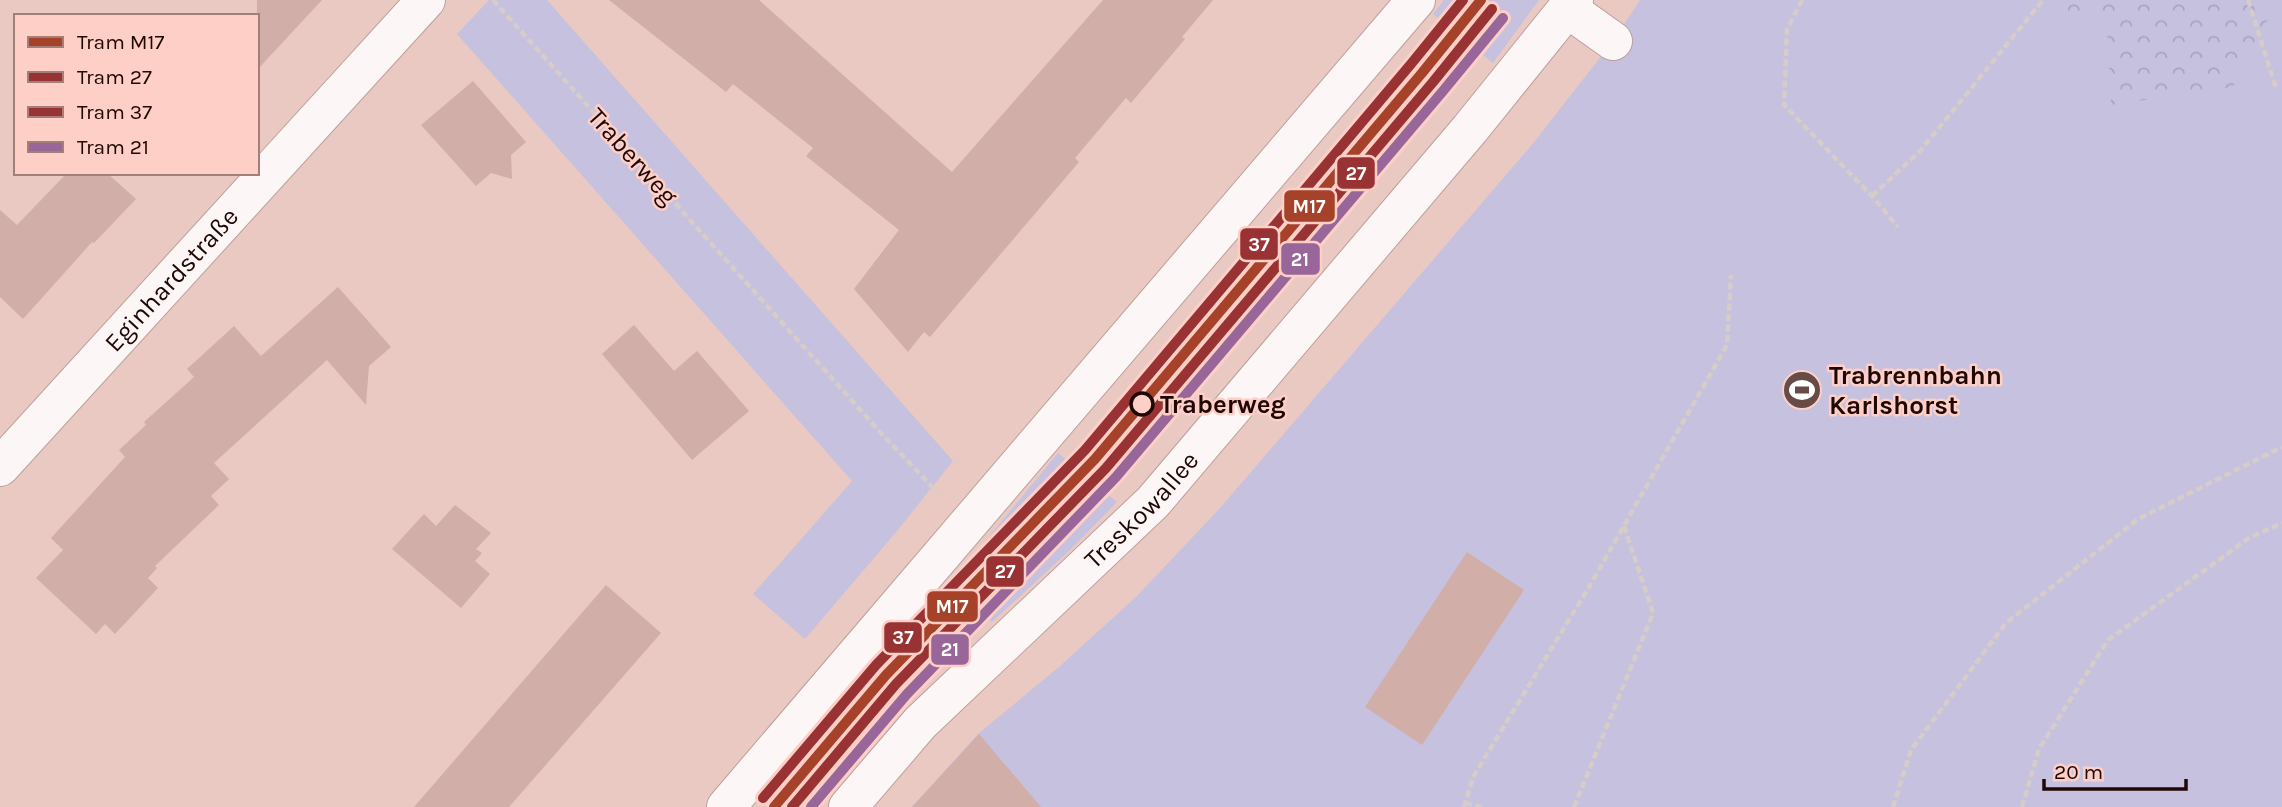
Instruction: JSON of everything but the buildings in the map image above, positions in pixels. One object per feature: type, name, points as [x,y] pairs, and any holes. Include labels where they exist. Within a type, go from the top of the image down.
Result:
[{"type":"main road","name":"Eginhardstraße","points":[[0,467],[426,0]]},
{"type":"main road","points":[[726,807],[1416,0]]},
{"type":"main road","points":[[1571,4],[1613,41]]},
{"type":"main road","name":"Treskowallee","points":[[848,807],[920,723],[1149,506],[1470,130],[1571,4]]},
{"type":"path","name":"Traberweg","points":[[493,0],[881,433],[943,498]]},
{"type":"path","points":[[1802,0],[1787,29],[1784,105],[1872,196],[1898,227]]},
{"type":"path","points":[[1872,196],[1920,151],[2043,0]]},
{"type":"path","points":[[2248,0],[2276,88]]},
{"type":"path","points":[[1482,807],[1465,805],[1474,777],[1589,587],[1727,345],[1731,275]]},
{"type":"path","points":[[1893,807],[1911,750],[2006,623],[2138,519],[2282,447]]},
{"type":"path","points":[[2022,807],[2039,749],[2108,640],[2249,538],[2282,523]]},
{"type":"path","points":[[1574,807],[1653,612],[1624,525]]},
{"type":"green space","points":[[489,0],[547,0],[953,461],[805,639],[753,594],[852,481],[457,34]]},
{"type":"green space","points":[[1444,0],[1539,0],[1493,63],[1433,14]]},
{"type":"green space","name":"Trabrennbahn Karlshorst","points":[[1640,0],[2282,0],[2282,807],[912,807],[978,734],[1059,667],[1137,596],[1221,507],[1535,141],[1613,41]]},
{"type":"green space","points":[[2060,0],[2120,0],[2132,6],[2138,0],[2278,0],[2233,87],[2111,105],[2106,12],[2048,14]]},
{"type":"green space","points":[[1424,55],[1453,79],[1127,463],[1100,438]]},
{"type":"green space","points":[[1058,453],[1117,502],[992,622],[950,584]]},
{"type":"tram line","name":"37","points":[[763,798],[876,665],[1085,450],[1463,0]]},
{"type":"tram line","name":"M17","points":[[774,807],[886,675],[1095,459],[1481,0]]},
{"type":"tram line","name":"27","points":[[792,807],[896,684],[1106,468],[1492,9]]},
{"type":"tram line","name":"21","points":[[811,807],[907,694],[1116,477],[1503,18]]},
{"type":"place","name":"Trabrennbahn Karlshorst","points":[[1802,390]]},
{"type":"place","name":"Traberweg","points":[[1142,404]]}]
